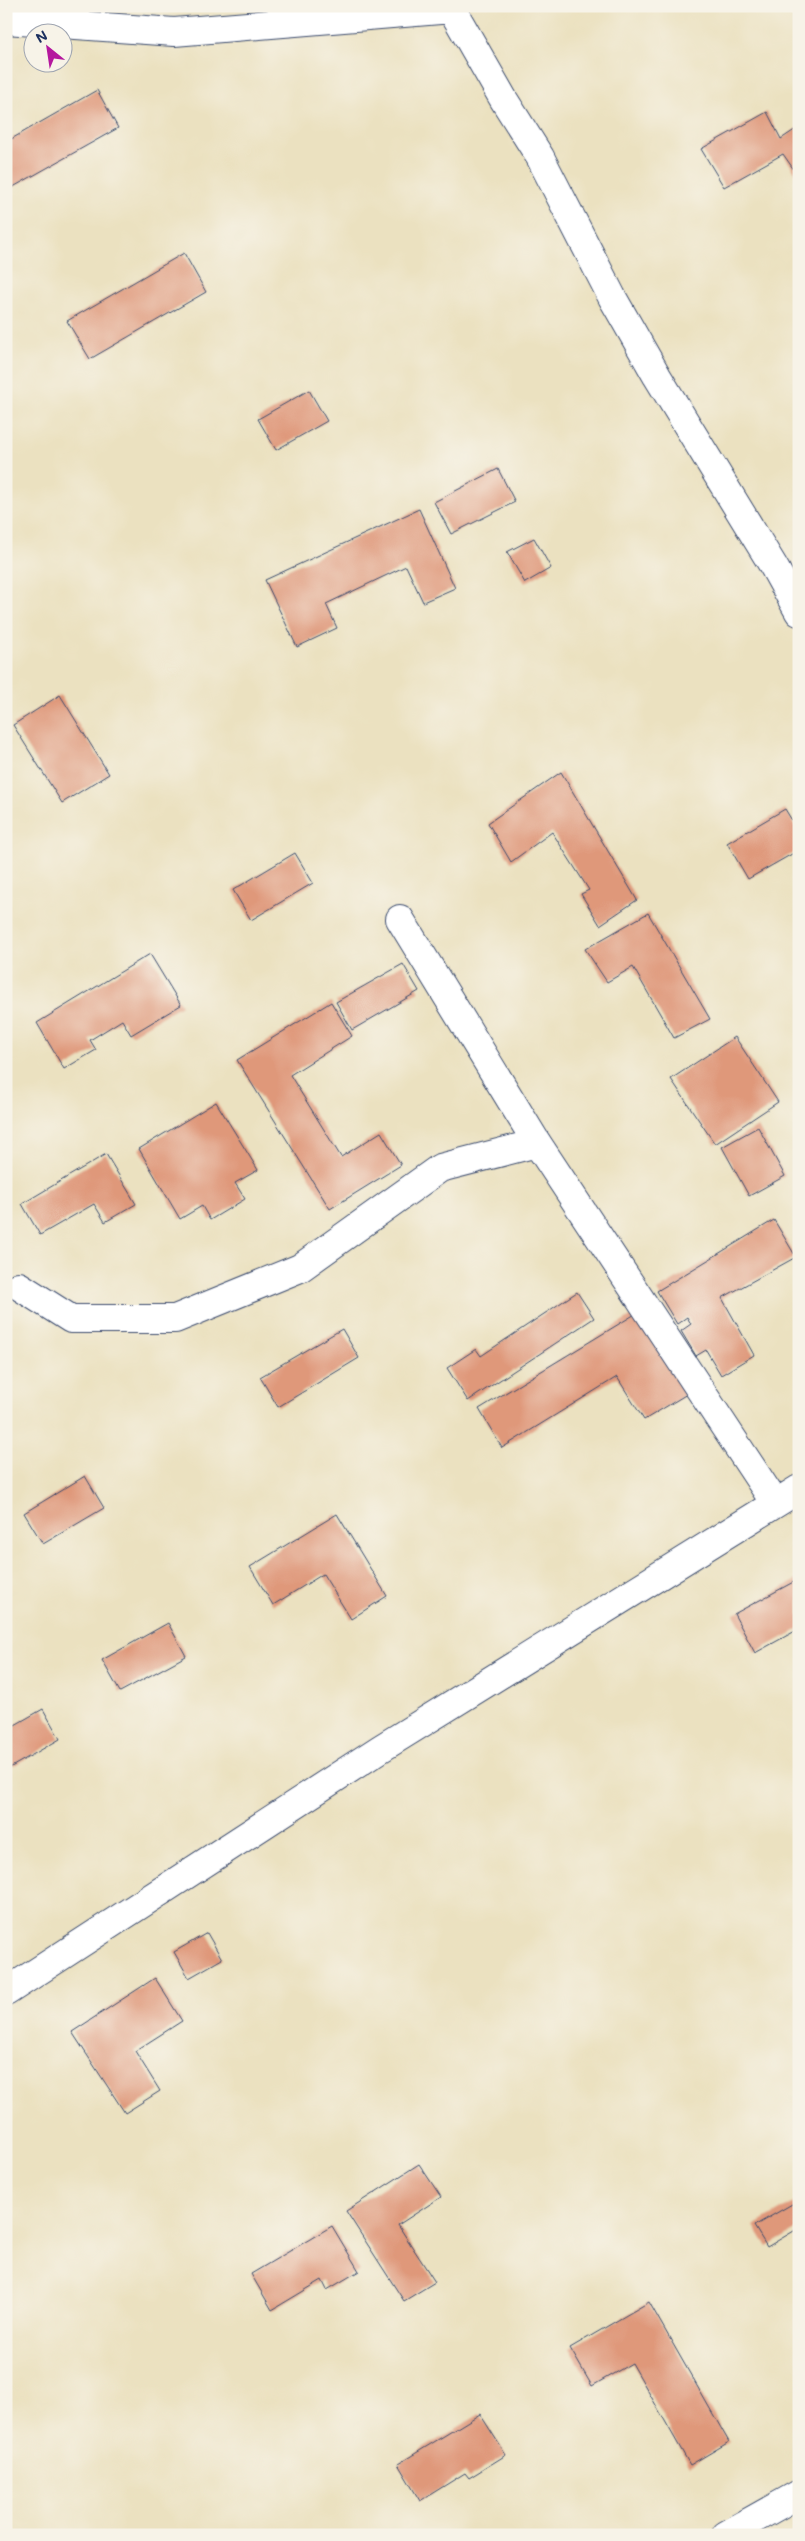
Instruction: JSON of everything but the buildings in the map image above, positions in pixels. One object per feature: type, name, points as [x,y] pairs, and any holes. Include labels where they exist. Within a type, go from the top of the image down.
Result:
[{"type":"street","points":[[6,20],[174,32],[451,8],[504,100],[540,157],[612,297],[657,376],[774,567],[799,612]]},
{"type":"street","points":[[400,918],[537,1143],[775,1503]]},
{"type":"street","points":[[19,1286],[71,1320],[175,1319],[300,1268],[440,1168],[537,1143]]},
{"type":"street","points":[[6,1992],[380,1749],[799,1489]]},
{"type":"street","points":[[726,2535],[799,2494]]}]
